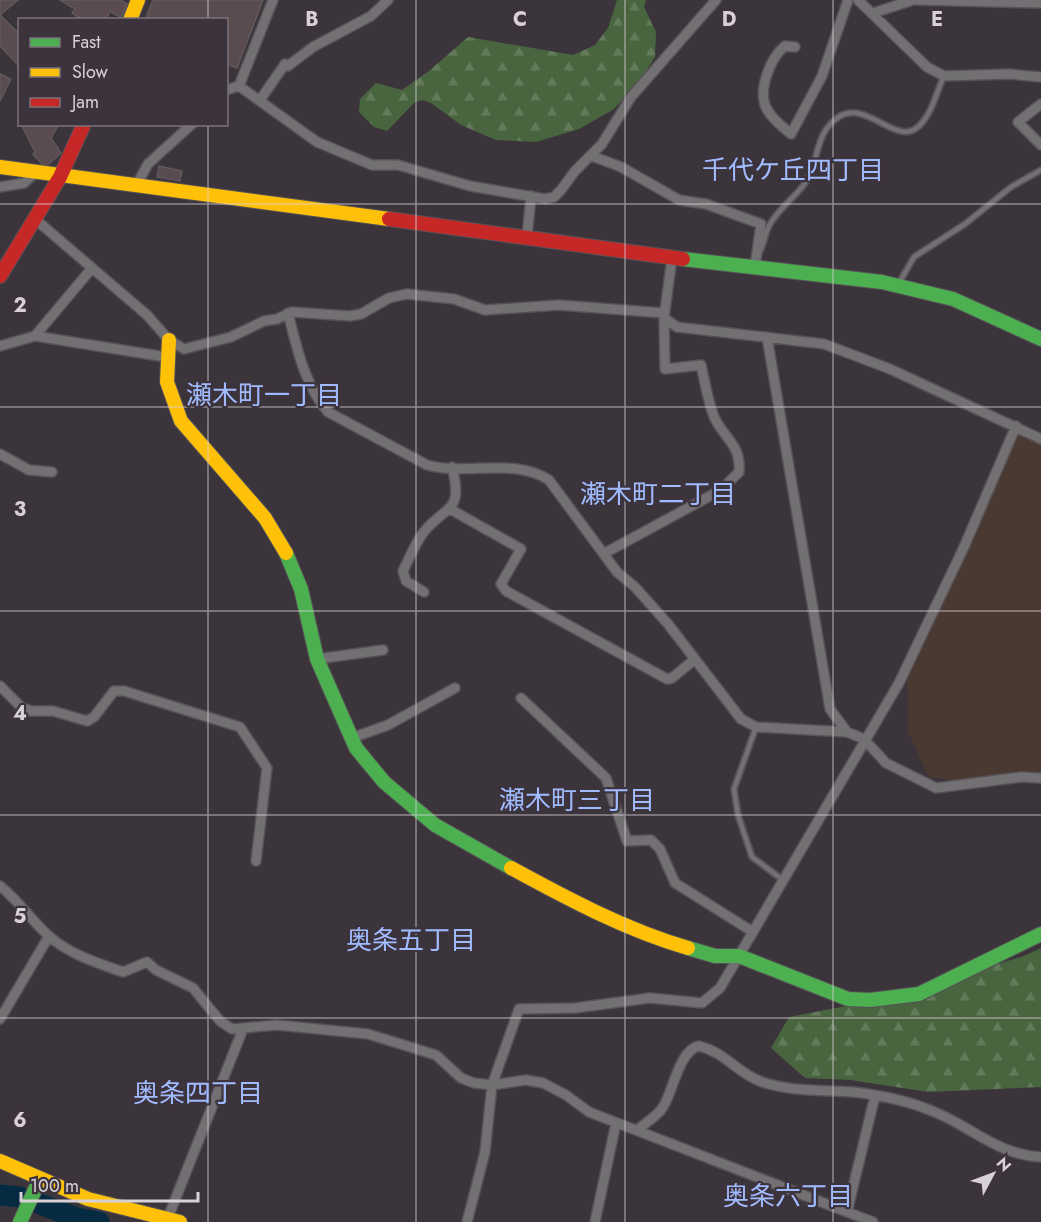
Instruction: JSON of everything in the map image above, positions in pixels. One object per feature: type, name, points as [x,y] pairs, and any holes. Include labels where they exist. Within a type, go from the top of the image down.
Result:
[{"type":"street","points":[[239,86],[273,0]]},
{"type":"street","points":[[260,100],[285,64],[288,66],[313,47],[371,16],[388,0]]},
{"type":"street","points":[[239,86],[317,142],[372,165],[398,165],[470,186],[545,198],[554,196],[603,144],[631,97],[716,0]]},
{"type":"street","points":[[795,47],[785,46],[780,51],[764,87],[767,110],[791,134],[822,76],[848,0]]},
{"type":"street","points":[[858,0],[927,67],[944,75],[1010,74],[1041,77]]},
{"type":"street","points":[[873,13],[915,0],[1041,3]]},
{"type":"street","points":[[131,18],[136,1]]},
{"type":"street","points":[[228,89],[239,86]]},
{"type":"street","points":[[1041,104],[1018,122],[1041,145]]},
{"type":"street","points":[[0,276],[60,177],[83,126]]},
{"type":"street","points":[[137,184],[148,164],[190,126]]},
{"type":"street","points":[[592,156],[621,167],[679,200],[705,204],[761,224],[755,262]]},
{"type":"street","points":[[0,166],[60,177],[137,184],[672,258],[755,262],[898,286],[953,299],[1041,339]]},
{"type":"street","points":[[0,187],[24,183],[35,173]]},
{"type":"street","points":[[527,237],[531,196]]},
{"type":"street","points":[[35,219],[147,315],[169,340],[184,349],[231,337],[264,321],[277,319],[288,313],[350,316],[361,314],[389,298],[407,294],[454,299],[485,310],[558,305],[664,316],[677,327],[824,344],[890,369],[1041,439]]},
{"type":"street","points":[[605,553],[721,490],[739,472],[740,458],[732,441],[714,417],[701,364],[665,369],[664,316],[672,258]]},
{"type":"street","points":[[35,336],[92,268]]},
{"type":"street","points":[[288,313],[301,365],[320,402],[328,412],[427,465],[440,468],[518,469],[544,476],[555,485],[617,573],[668,624],[741,719],[756,727],[847,732],[864,739],[886,763],[936,788],[1021,777],[1041,778]]},
{"type":"street","points":[[0,346],[35,336],[166,357]]},
{"type":"street","points":[[767,337],[830,709],[847,732]]},
{"type":"street","points":[[169,340],[166,357],[166,387],[181,421],[265,518],[288,556],[301,590],[317,659],[352,738],[363,757],[384,782],[435,825],[571,901],[656,939],[715,956],[739,956],[848,999],[870,1000],[919,994],[1041,934]]},
{"type":"street","points":[[467,1222],[485,1152],[492,1085],[519,1009],[575,1008],[650,998],[702,1003],[720,988],[903,675],[977,519],[1016,426]]},
{"type":"street","points":[[0,454],[29,470],[52,472]]},
{"type":"street","points":[[424,592],[406,581],[403,571],[423,533],[450,509],[457,488],[452,467]]},
{"type":"street","points":[[450,509],[521,549],[501,584],[506,591],[667,679],[672,678],[695,659]]},
{"type":"street","points":[[317,659],[383,650]]},
{"type":"street","points":[[0,686],[21,707],[31,711],[53,711],[87,721],[94,717],[114,691],[124,691],[240,727],[267,768],[256,861]]},
{"type":"street","points":[[352,738],[388,725],[455,688]]},
{"type":"street","points":[[521,698],[606,778],[627,840],[651,840],[660,849],[675,883],[753,932]]},
{"type":"street","points":[[0,886],[16,899],[49,936],[76,954],[123,972],[147,962],[156,970],[193,988],[220,1021],[232,1029],[277,1025],[368,1034],[428,1051],[442,1060],[461,1078],[492,1085],[526,1080],[543,1083],[567,1095],[589,1112],[873,1222]]},
{"type":"street","points":[[0,1018],[49,936]]},
{"type":"street","points":[[0,1161],[39,1181],[87,1199],[174,1221],[243,1029]]},
{"type":"street","points":[[638,1130],[663,1109],[679,1068],[690,1051],[699,1046],[724,1055],[748,1075],[761,1082],[802,1090],[875,1096],[936,1113],[1004,1151],[1041,1157]]},
{"type":"street","points":[[847,1212],[875,1096]]},
{"type":"street","points":[[595,1222],[616,1123]]},
{"type":"street","points":[[20,1222],[39,1181]]},
{"type":"lane","points":[[755,262],[769,225],[811,173],[821,136],[839,117],[853,112],[867,115],[899,132],[912,131],[920,125],[944,75]]},
{"type":"lane","points":[[898,286],[914,257],[965,224],[1011,188],[1041,170]]},
{"type":"lane","points":[[756,727],[734,789],[738,815],[752,857],[783,880]]},
{"type":"shaded area","points":[[1016,426],[1041,439],[1041,778],[978,784],[929,777],[908,732],[907,667]]},
{"type":"green space","points":[[617,0],[646,0],[644,7],[656,32],[655,57],[641,79],[614,109],[579,129],[536,142],[496,140],[461,125],[431,103],[423,100],[415,102],[387,131],[374,127],[359,112],[360,99],[376,83],[402,90],[429,71],[468,37],[573,55],[595,45],[608,28]]},
{"type":"green space","points":[[1041,948],[1041,1087],[929,1092],[850,1080],[805,1078],[771,1048],[789,1017],[888,998],[1024,956]]},
{"type":"building","points":[[0,0],[18,0],[0,15]]},
{"type":"building","points":[[60,0],[121,0],[127,4],[121,18],[110,11],[107,18],[80,18],[72,13],[75,9]]},
{"type":"building","points":[[153,0],[263,0],[237,68],[228,65],[228,18],[146,18]]},
{"type":"building","points":[[0,15],[18,33],[18,65],[0,46]]},
{"type":"building","points":[[0,74],[11,79],[0,101]]},
{"type":"building","points":[[22,126],[58,126],[51,138],[61,153],[46,166],[33,154],[35,152]]},
{"type":"building","points":[[159,166],[182,171],[180,181],[157,177]]},
{"type":"waterway","points":[[0,1195],[20,1197]]},
{"type":"waterway","points":[[40,1204],[77,1218],[99,1222]]},
{"type":"traffic: fast","points":[[683,259],[882,282],[953,299],[1041,339]]},
{"type":"traffic: fast","points":[[286,553],[301,589],[317,659],[356,748],[384,782],[435,825],[511,868]]},
{"type":"traffic: fast","points":[[688,948],[715,956],[739,956],[848,999],[870,1000],[919,994],[1041,934]]},
{"type":"traffic: fast","points":[[20,1222],[39,1181]]},
{"type":"traffic: slow","points":[[131,18],[138,0]]},
{"type":"traffic: slow","points":[[0,167],[389,219]]},
{"type":"traffic: slow","points":[[169,340],[167,382],[181,421],[265,518],[286,553]]},
{"type":"traffic: slow","points":[[511,868],[620,923],[688,948]]},
{"type":"traffic: slow","points":[[0,1161],[88,1199],[180,1222]]},
{"type":"traffic: jam","points":[[0,276],[60,177],[83,126]]},
{"type":"traffic: jam","points":[[389,219],[683,259]]},
{"type":"district","name":"千代ケ丘四丁目","points":[[793,170]]},
{"type":"district","name":"瀬木町一丁目","points":[[264,395]]},
{"type":"district","name":"瀬木町二丁目","points":[[658,494]]},
{"type":"district","name":"瀬木町三丁目","points":[[577,800]]},
{"type":"district","name":"奥条五丁目","points":[[411,940]]},
{"type":"district","name":"奥条四丁目","points":[[198,1093]]},
{"type":"district","name":"奥条六丁目","points":[[788,1196]]}]
